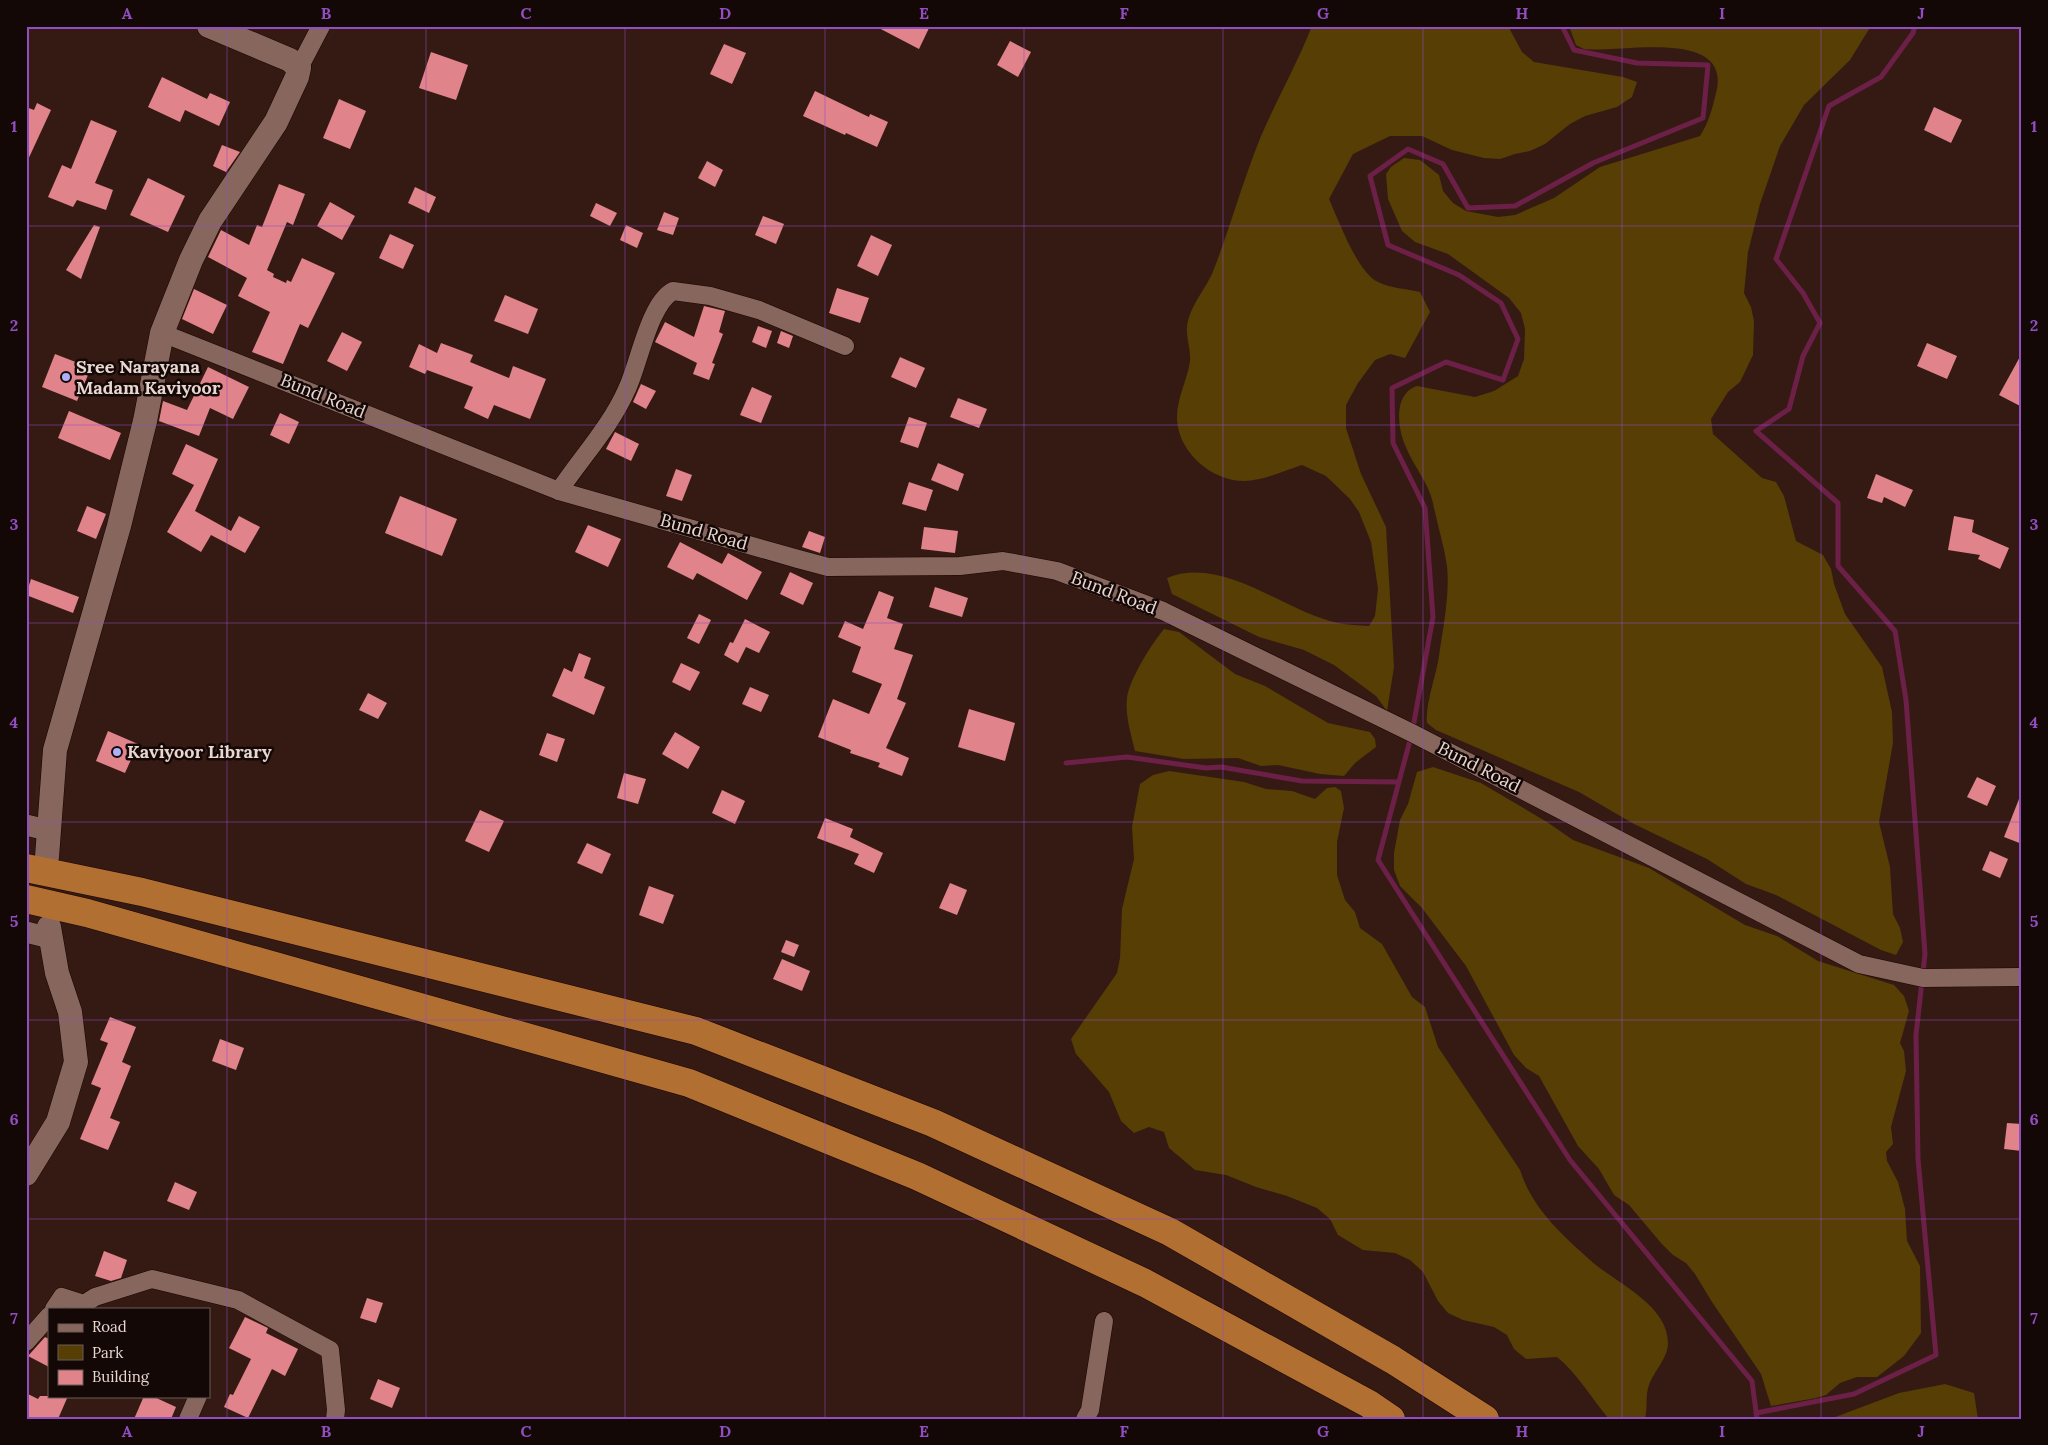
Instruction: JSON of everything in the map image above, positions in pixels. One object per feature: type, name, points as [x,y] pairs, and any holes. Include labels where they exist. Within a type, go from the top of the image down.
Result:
[{"type":"highway","points":[[36,862],[142,892],[696,1031],[933,1123],[1170,1232],[1393,1360],[1485,1419]]},
{"type":"highway","points":[[26,899],[87,913],[689,1083],[917,1176],[1145,1282],[1369,1404],[1391,1419]]},
{"type":"main road","points":[[36,862],[37,828],[55,750],[138,450],[162,333],[191,260],[210,221],[276,122],[297,77],[299,68],[278,53],[209,26]]},
{"type":"main road","points":[[26,1174],[58,1122],[76,1062],[70,1012],[57,973],[50,932]]},
{"type":"street","points":[[299,68],[321,26]]},
{"type":"street","points":[[559,490],[627,391],[654,316],[663,299],[673,291],[710,296],[759,310],[845,346]]},
{"type":"street","name":"Bund Road","points":[[162,333],[559,490],[828,567],[960,566],[1003,561],[1057,571],[1163,611],[1412,732],[1858,964],[1923,978],[2022,977]]},
{"type":"street","points":[[26,932],[50,932]]},
{"type":"street","points":[[55,1308],[62,1297],[90,1307],[96,1297],[152,1280],[238,1300],[330,1350],[336,1410],[334,1419]]},
{"type":"street","points":[[26,1342],[48,1317]]},
{"type":"street","points":[[1085,1419],[1090,1410],[1104,1321]]},
{"type":"street","points":[[188,1419],[197,1398]]},
{"type":"green space","points":[[1312,26],[1508,26],[1522,52],[1534,62],[1623,77],[1637,82],[1632,97],[1617,107],[1585,116],[1570,124],[1545,144],[1530,151],[1500,159],[1484,158],[1452,150],[1422,136],[1390,136],[1353,154],[1329,199],[1349,245],[1370,276],[1388,286],[1420,292],[1430,312],[1405,358],[1390,354],[1375,360],[1358,383],[1346,405],[1346,428],[1361,474],[1386,527],[1394,667],[1387,711],[1376,696],[1334,665],[1304,650],[1259,637],[1172,594],[1167,578],[1188,573],[1210,574],[1232,579],[1318,617],[1338,623],[1369,626],[1375,616],[1378,589],[1371,542],[1359,512],[1350,499],[1326,476],[1302,465],[1266,478],[1251,481],[1232,480],[1220,476],[1199,463],[1191,454],[1179,432],[1177,420],[1178,405],[1190,361],[1187,331],[1188,319],[1214,269],[1261,136]]},
{"type":"green space","points":[[1569,26],[1871,26],[1850,60],[1804,105],[1780,146],[1760,204],[1748,252],[1744,293],[1751,307],[1754,321],[1753,355],[1740,382],[1728,392],[1711,419],[1713,434],[1762,478],[1776,482],[1784,496],[1796,541],[1823,555],[1831,569],[1834,584],[1845,614],[1882,667],[1892,712],[1893,743],[1879,822],[1890,867],[1893,914],[1900,928],[1903,942],[1896,955],[1881,950],[1776,895],[1746,884],[1707,859],[1634,824],[1579,792],[1436,730],[1427,723],[1428,707],[1438,664],[1446,611],[1448,577],[1431,495],[1402,438],[1399,411],[1404,396],[1417,386],[1475,397],[1494,391],[1518,376],[1524,359],[1525,329],[1521,313],[1509,298],[1448,254],[1415,242],[1402,231],[1388,199],[1386,174],[1391,167],[1404,158],[1420,160],[1439,175],[1443,191],[1453,203],[1466,211],[1498,217],[1515,215],[1554,198],[1600,167],[1700,136],[1712,110],[1716,93],[1717,72],[1708,59],[1691,51],[1647,47],[1584,49],[1576,45]]},
{"type":"green space","points":[[1164,629],[1179,632],[1235,674],[1265,686],[1328,723],[1370,732],[1375,739],[1376,747],[1355,763],[1344,776],[1320,774],[1278,765],[1261,766],[1238,758],[1184,759],[1135,751],[1129,725],[1127,698],[1132,682],[1142,662]]},
{"type":"green space","points":[[1433,767],[1481,783],[1547,822],[1573,840],[1649,868],[1745,925],[1777,936],[1818,961],[1894,985],[1904,996],[1909,1011],[1900,1043],[1904,1051],[1906,1071],[1891,1127],[1893,1144],[1886,1152],[1887,1161],[1898,1182],[1905,1209],[1907,1241],[1920,1266],[1921,1333],[1904,1356],[1877,1377],[1857,1377],[1840,1383],[1826,1395],[1771,1406],[1761,1374],[1695,1274],[1686,1263],[1673,1255],[1661,1243],[1629,1205],[1614,1195],[1599,1169],[1578,1146],[1539,1076],[1526,1068],[1514,1055],[1466,966],[1422,908],[1400,886],[1394,870],[1394,853],[1400,820],[1408,804],[1417,772]]},
{"type":"green space","points":[[1169,771],[1244,782],[1266,789],[1292,791],[1315,799],[1327,788],[1335,787],[1341,791],[1344,808],[1337,842],[1337,875],[1345,900],[1355,912],[1360,928],[1382,944],[1412,997],[1425,1007],[1438,1047],[1520,1170],[1525,1184],[1549,1220],[1590,1260],[1650,1305],[1666,1329],[1668,1343],[1666,1354],[1649,1385],[1645,1419],[1609,1419],[1578,1378],[1557,1357],[1526,1359],[1514,1349],[1507,1335],[1494,1327],[1463,1320],[1448,1313],[1438,1301],[1423,1272],[1410,1260],[1395,1253],[1363,1250],[1338,1235],[1330,1219],[1317,1208],[1226,1175],[1195,1170],[1169,1148],[1164,1132],[1149,1127],[1134,1133],[1121,1121],[1109,1092],[1076,1054],[1071,1039],[1117,973],[1120,958],[1122,909],[1134,859],[1132,827],[1140,784],[1153,775]]},
{"type":"green space","points":[[1945,1384],[1974,1393],[1978,1419],[1830,1419],[1899,1393]]},
{"type":"building","points":[[875,26],[930,26],[919,49]]},
{"type":"building","points":[[1010,41],[1031,52],[1018,77],[997,65]]},
{"type":"building","points":[[724,44],[746,53],[732,84],[710,74]]},
{"type":"building","points":[[431,52],[468,65],[456,100],[419,88]]},
{"type":"building","points":[[162,77],[207,99],[210,93],[230,102],[219,126],[185,110],[180,122],[148,107]]},
{"type":"building","points":[[815,91],[869,117],[870,114],[888,122],[877,147],[803,116]]},
{"type":"building","points":[[339,99],[366,111],[350,149],[323,138]]},
{"type":"building","points":[[37,103],[51,110],[26,164],[26,107],[34,110]]},
{"type":"building","points":[[1934,107],[1962,120],[1951,143],[1924,130]]},
{"type":"building","points":[[91,120],[117,131],[95,183],[113,190],[106,210],[77,200],[73,207],[48,197],[62,165],[71,169]]},
{"type":"building","points":[[222,145],[240,152],[226,172],[213,166]]},
{"type":"building","points":[[707,161],[723,170],[715,187],[698,178]]},
{"type":"building","points":[[148,178],[185,196],[168,232],[130,215]]},
{"type":"building","points":[[279,184],[305,194],[293,225],[287,222],[267,270],[274,274],[273,277],[286,283],[287,280],[291,282],[302,258],[335,273],[308,328],[300,324],[283,364],[252,352],[270,312],[238,296],[247,278],[208,257],[221,230],[249,245],[257,225],[262,227]]},
{"type":"building","points":[[415,187],[436,197],[429,213],[408,203]]},
{"type":"building","points":[[330,202],[355,216],[342,240],[317,226]]},
{"type":"building","points":[[596,203],[617,213],[610,226],[590,216]]},
{"type":"building","points":[[664,212],[679,218],[673,235],[657,230]]},
{"type":"building","points":[[763,216],[784,224],[776,244],[755,235]]},
{"type":"building","points":[[94,225],[100,227],[81,279],[66,270]]},
{"type":"building","points":[[626,225],[643,233],[637,248],[620,240]]},
{"type":"building","points":[[390,234],[414,245],[403,269],[379,258]]},
{"type":"building","points":[[871,235],[892,245],[878,276],[857,266]]},
{"type":"building","points":[[837,288],[869,298],[860,323],[829,313]]},
{"type":"building","points":[[194,289],[227,305],[213,334],[182,319]]},
{"type":"building","points":[[505,295],[538,309],[528,334],[494,321]]},
{"type":"building","points":[[704,306],[725,311],[719,332],[723,334],[712,363],[715,364],[709,380],[693,374],[697,363],[655,342],[665,322],[694,337]]},
{"type":"building","points":[[758,326],[772,331],[766,348],[752,342]]},
{"type":"building","points":[[781,331],[793,336],[789,348],[777,343]]},
{"type":"building","points":[[342,332],[362,342],[347,371],[327,361]]},
{"type":"building","points":[[441,343],[473,355],[470,362],[509,378],[513,366],[546,379],[530,419],[494,405],[488,419],[464,408],[473,387],[427,370],[425,374],[409,367],[419,344],[437,353]]},
{"type":"building","points":[[1927,343],[1957,356],[1947,379],[1917,366]]},
{"type":"building","points":[[2022,353],[2022,407],[1999,395]]},
{"type":"building","name":"Sree Narayana Madam Kaviyoor","points":[[55,354],[91,368],[77,401],[42,387]]},
{"type":"building","points":[[900,357],[925,368],[916,388],[891,377]]},
{"type":"building","points":[[208,367],[249,387],[233,419],[210,408],[199,436],[159,421],[163,401],[187,410]]},
{"type":"building","points":[[641,384],[656,391],[646,409],[633,402]]},
{"type":"building","points":[[752,387],[772,396],[761,423],[740,415]]},
{"type":"building","points":[[958,398],[987,409],[979,428],[950,417]]},
{"type":"building","points":[[69,411],[121,433],[110,460],[58,438]]},
{"type":"building","points":[[280,413],[299,422],[289,444],[270,435]]},
{"type":"building","points":[[909,417],[927,423],[918,448],[900,442]]},
{"type":"building","points":[[615,432],[639,444],[631,461],[606,449]]},
{"type":"building","points":[[186,444],[218,459],[195,511],[231,531],[239,516],[260,527],[245,553],[211,535],[201,552],[167,532],[194,485],[172,474]]},
{"type":"building","points":[[938,463],[964,474],[958,491],[931,480]]},
{"type":"building","points":[[676,469],[692,475],[682,501],[666,496]]},
{"type":"building","points":[[1876,474],[1913,490],[1905,507],[1884,497],[1882,503],[1867,498]]},
{"type":"building","points":[[909,482],[933,490],[926,511],[902,504]]},
{"type":"building","points":[[400,496],[457,519],[442,556],[385,533]]},
{"type":"building","points":[[87,506],[106,514],[96,539],[77,531]]},
{"type":"building","points":[[1954,516],[1974,520],[1972,532],[2009,548],[2000,569],[1978,559],[1980,555],[1948,550]]},
{"type":"building","points":[[588,525],[621,539],[608,567],[575,552]]},
{"type":"building","points":[[924,527],[958,531],[955,553],[921,549]]},
{"type":"building","points":[[809,531],[825,537],[820,553],[802,547]]},
{"type":"building","points":[[680,542],[722,564],[728,553],[762,572],[747,600],[697,573],[693,580],[667,567]]},
{"type":"building","points":[[790,572],[813,583],[803,605],[780,594]]},
{"type":"building","points":[[31,579],[79,597],[73,613],[26,595]]},
{"type":"building","points":[[935,587],[968,598],[962,617],[929,607]]},
{"type":"building","points":[[879,591],[894,597],[887,618],[903,624],[894,649],[913,655],[897,699],[906,703],[886,748],[909,758],[902,776],[878,767],[880,763],[850,753],[851,750],[818,737],[833,699],[869,714],[882,684],[852,672],[861,647],[838,637],[845,621],[863,629]]},
{"type":"building","points":[[699,614],[711,620],[699,644],[687,638]]},
{"type":"building","points":[[745,619],[770,632],[759,653],[746,647],[738,663],[724,655],[730,642],[733,643]]},
{"type":"building","points":[[579,653],[591,658],[584,678],[605,687],[594,715],[552,696],[564,668],[572,672]]},
{"type":"building","points":[[681,663],[700,672],[690,691],[672,682]]},
{"type":"building","points":[[750,687],[769,695],[761,712],[742,704]]},
{"type":"building","points":[[368,693],[387,703],[378,719],[359,710]]},
{"type":"building","points":[[969,709],[1015,723],[1005,761],[958,747]]},
{"type":"building","name":"Kaviyoor Library","points":[[108,731],[138,744],[125,773],[96,761]]},
{"type":"building","points":[[675,732],[700,747],[688,769],[662,754]]},
{"type":"building","points":[[547,733],[565,739],[557,762],[539,755]]},
{"type":"building","points":[[624,773],[646,779],[638,804],[617,798]]},
{"type":"building","points":[[1977,777],[1996,786],[1987,806],[1967,797]]},
{"type":"building","points":[[722,790],[745,801],[735,824],[712,813]]},
{"type":"building","points":[[2022,794],[2022,844],[2004,837]]},
{"type":"building","points":[[480,810],[504,821],[489,852],[465,841]]},
{"type":"building","points":[[825,818],[853,829],[850,837],[883,853],[874,873],[854,864],[859,854],[817,838]]},
{"type":"building","points":[[587,843],[611,854],[602,874],[577,863]]},
{"type":"building","points":[[1990,851],[2008,859],[2000,878],[1982,870]]},
{"type":"building","points":[[950,883],[967,890],[957,915],[939,908]]},
{"type":"building","points":[[649,886],[674,895],[663,924],[639,915]]},
{"type":"building","points":[[786,940],[799,945],[794,957],[781,952]]},
{"type":"building","points":[[782,959],[810,971],[802,991],[773,979]]},
{"type":"building","points":[[110,1017],[136,1027],[122,1062],[131,1066],[110,1118],[120,1122],[108,1150],[80,1139],[101,1088],[91,1084],[108,1043],[100,1040]]},
{"type":"building","points":[[220,1039],[244,1048],[236,1070],[212,1061]]},
{"type":"building","points":[[2007,1123],[2022,1124],[2022,1151],[2004,1149]]},
{"type":"building","points":[[175,1182],[197,1192],[189,1210],[167,1201]]},
{"type":"building","points":[[104,1251],[127,1260],[121,1278],[111,1281],[95,1276]]},
{"type":"building","points":[[367,1298],[383,1303],[376,1323],[360,1318]]},
{"type":"building","points":[[245,1317],[268,1328],[266,1333],[298,1349],[285,1376],[272,1369],[248,1418],[224,1407],[230,1394],[233,1395],[251,1359],[229,1348]]},
{"type":"building","points":[[45,1337],[48,1338],[48,1366],[28,1356]]},
{"type":"building","points":[[378,1379],[400,1388],[392,1408],[370,1399]]},
{"type":"building","points":[[26,1393],[38,1399],[40,1396],[67,1398],[58,1419],[26,1419]]},
{"type":"building","points":[[143,1398],[156,1398],[176,1407],[171,1419],[134,1419]]},
{"type":"waterway","points":[[1562,26],[1574,50],[1637,63],[1708,65],[1703,118],[1593,163],[1515,206],[1468,208],[1443,164],[1408,149],[1370,176],[1388,245],[1459,275],[1501,303],[1518,339],[1503,380],[1446,362],[1392,388],[1393,443],[1425,508],[1433,617],[1412,733],[1378,860],[1570,1160],[1752,1381],[1757,1419]]},
{"type":"waterway","points":[[1756,1413],[1854,1394],[1936,1355],[1918,1159],[1916,1035],[1925,954],[1906,700],[1895,631],[1838,566],[1838,503],[1756,431],[1789,409],[1803,356],[1820,323],[1803,293],[1776,259],[1829,106],[1881,77],[1913,33],[1915,26]]},
{"type":"waterway","points":[[1066,763],[1127,757],[1206,768],[1221,767],[1302,781],[1399,782]]},
{"type":"place","name":"Sree Narayana Madam Kaviyoor","points":[[66,377]]},
{"type":"place","name":"Kaviyoor Library","points":[[117,752]]}]
